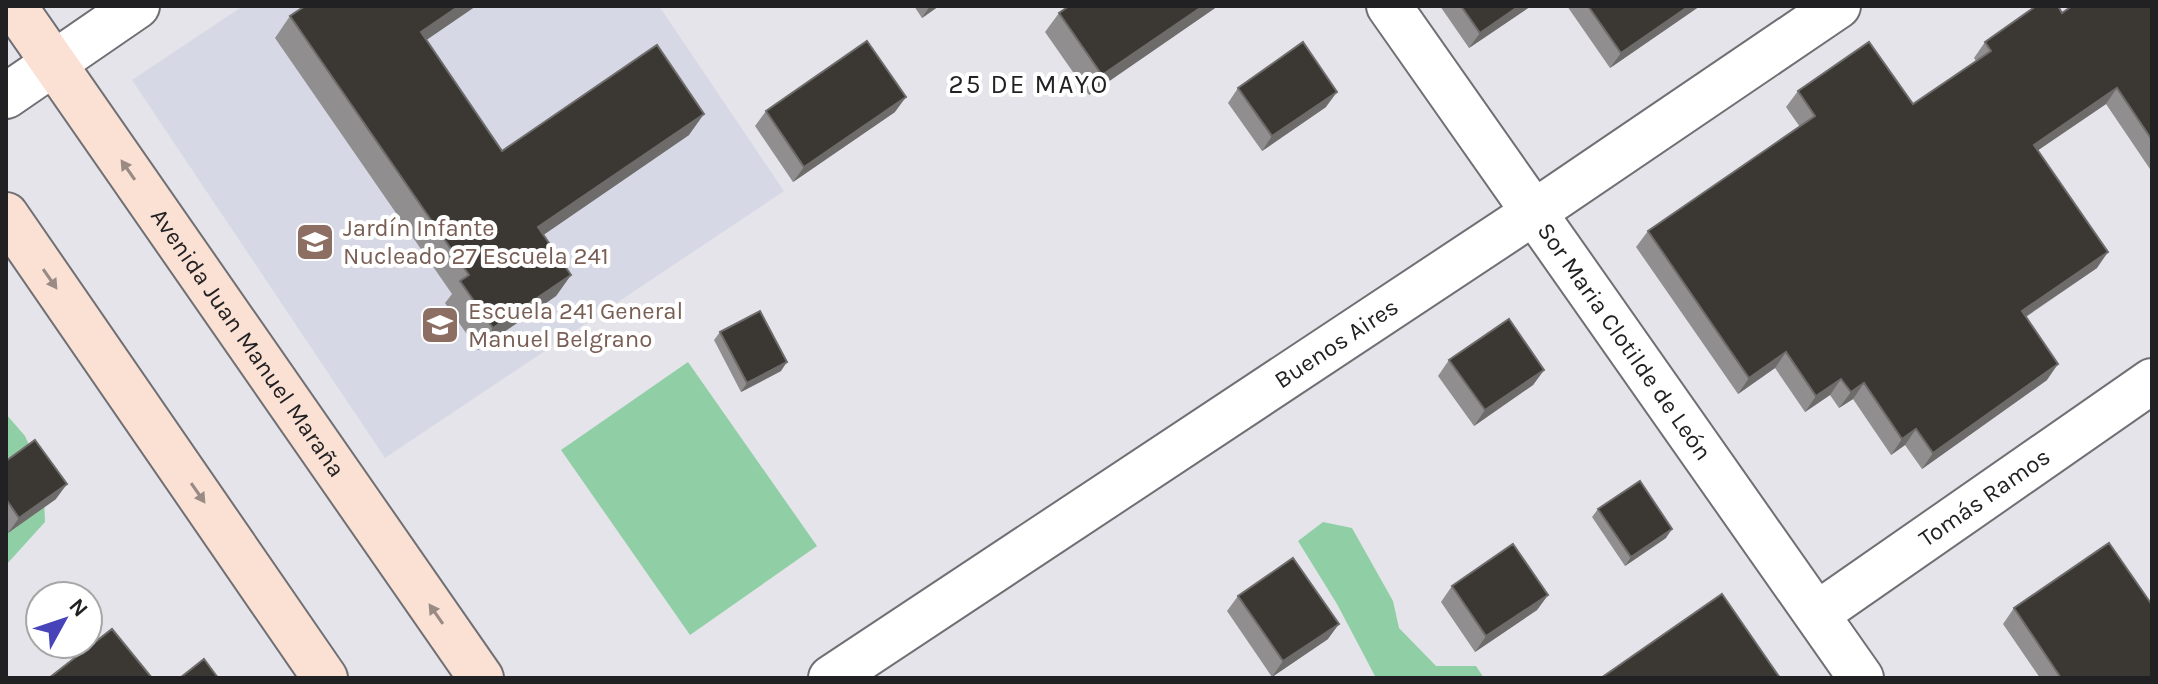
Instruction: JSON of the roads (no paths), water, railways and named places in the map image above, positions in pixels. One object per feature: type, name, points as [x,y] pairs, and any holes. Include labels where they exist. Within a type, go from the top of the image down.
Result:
[{"type":"street","name":"Avenida Juan Manuel Maraña","points":[[14,6],[481,678]]},
{"type":"street","points":[[6,96],[137,6]]},
{"type":"street","name":"Sor Maria Clotilde de León","points":[[1389,6],[1861,678]]},
{"type":"street","name":"Buenos Aires","points":[[831,678],[1533,213],[1838,6]]},
{"type":"street","points":[[6,215],[325,678]]},
{"type":"street","name":"Tomás Ramos","points":[[1817,614],[2152,381]]},
{"type":"place","name":"Jardín Infante Nucleado 27 Escuela 241","points":[[315,242]]},
{"type":"place","name":"Escuela 241 General Manuel Belgrano","points":[[440,325]]},
{"type":"district","name":"25 DE MAYO","points":[[1029,84]]}]
